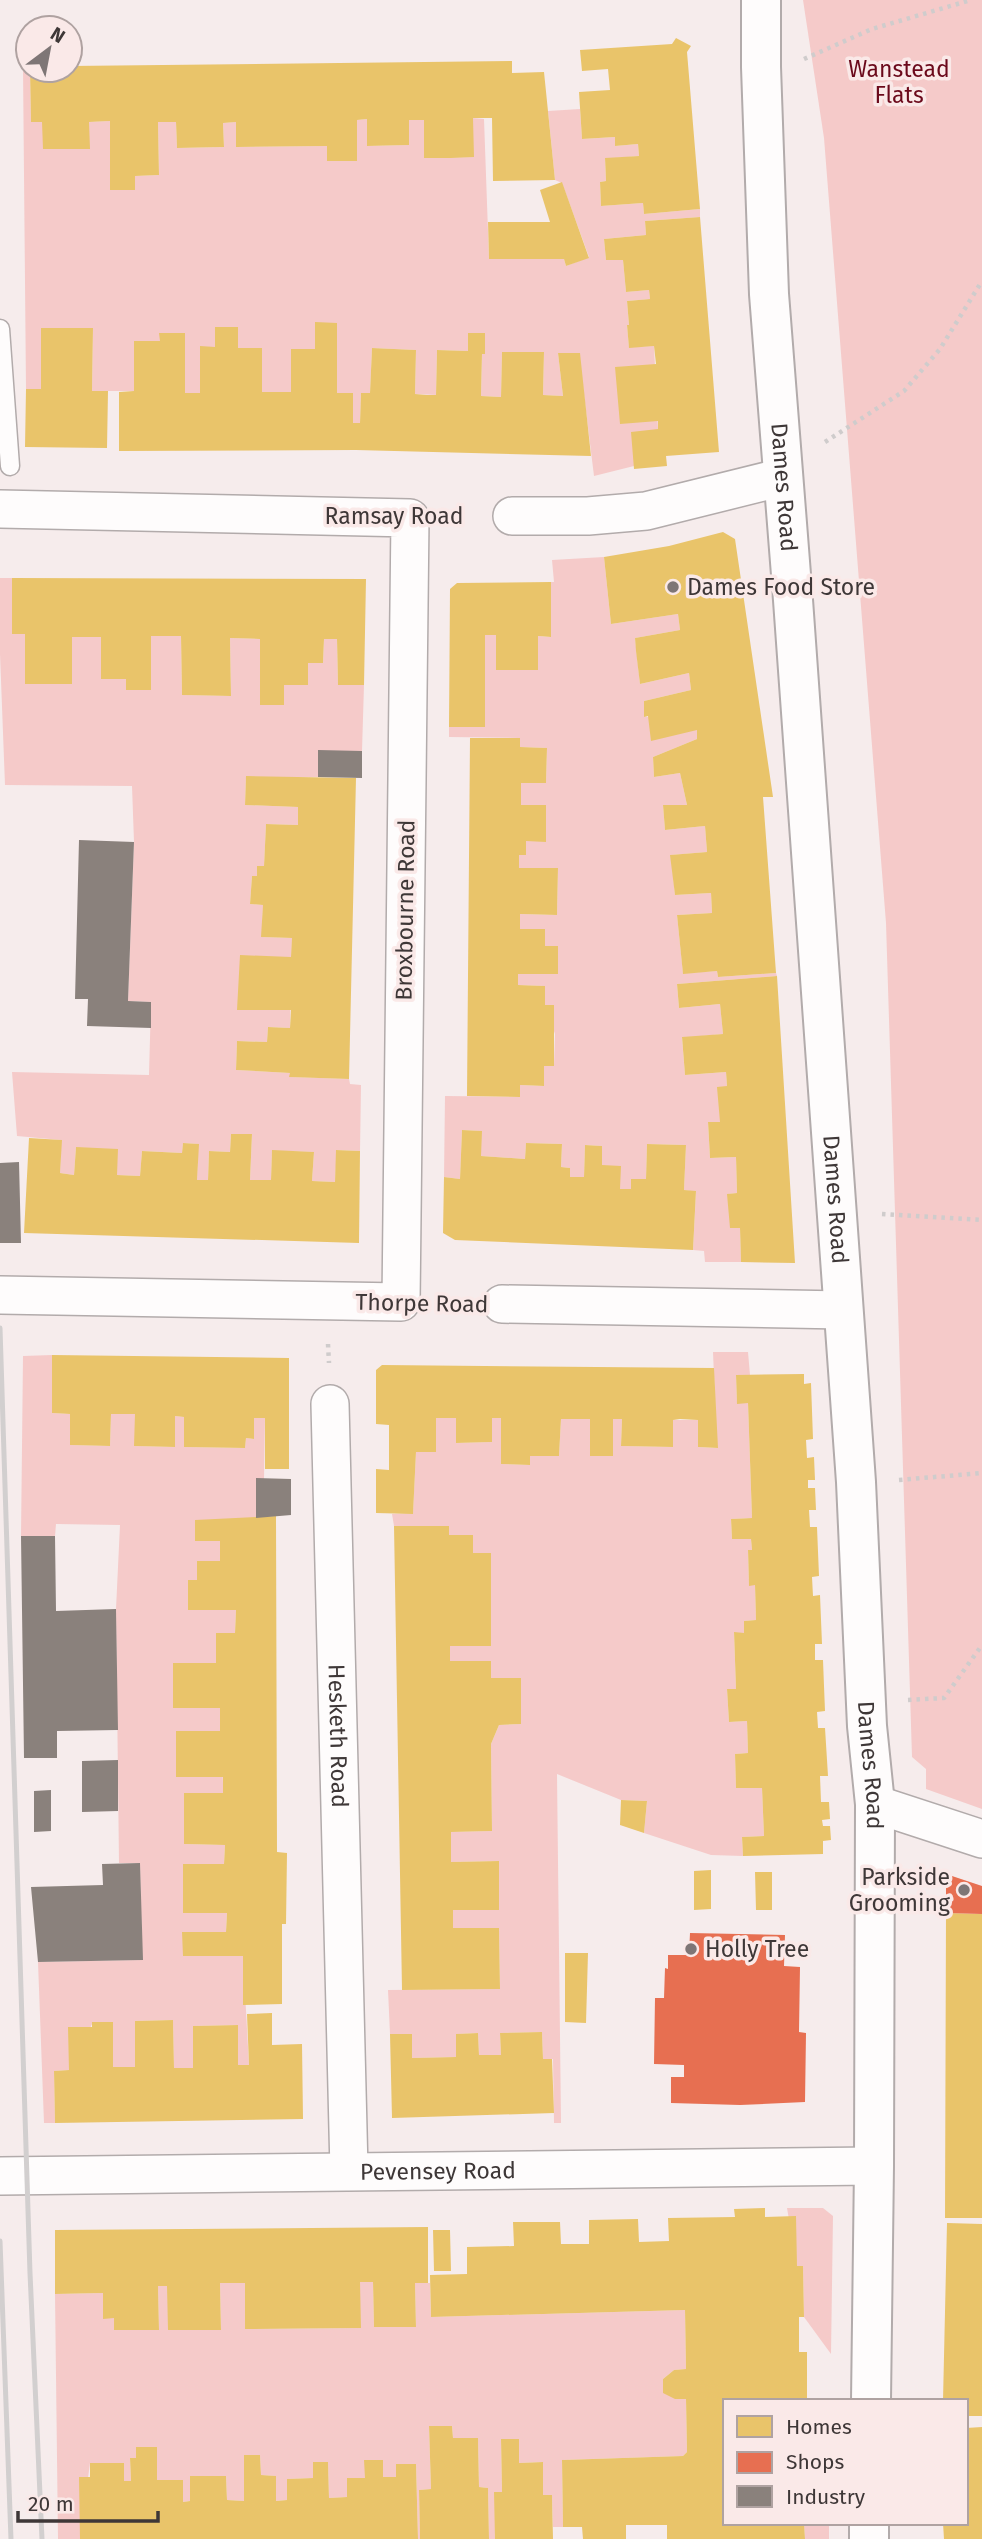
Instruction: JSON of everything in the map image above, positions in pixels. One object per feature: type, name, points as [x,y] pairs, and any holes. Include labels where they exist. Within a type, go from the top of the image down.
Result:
[{"type":"main road","name":"Dames Road","points":[[761,0],[769,294],[844,1310],[856,1482],[866,1702],[875,1804],[871,2399]]},
{"type":"street","points":[[512,516],[588,516],[646,511],[783,477]]},
{"type":"street","name":"Ramsay Road","points":[[0,509],[410,518]]},
{"type":"street","name":"Broxbourne Road","points":[[401,1302],[410,518]]},
{"type":"street","name":"Thorpe Road","points":[[0,1295],[401,1302]]},
{"type":"street","name":"Thorpe Road","points":[[502,1304],[844,1310]]},
{"type":"street","name":"Hesketh Road","points":[[330,1404],[349,2170]]},
{"type":"street","points":[[875,1804],[982,1839]]},
{"type":"street","name":"Pevensey Road","points":[[0,2176],[874,2166]]},
{"type":"lane","points":[[0,329],[10,466]]},
{"type":"path","points":[[793,64],[872,29],[971,0]]},
{"type":"path","points":[[819,447],[904,391],[940,349],[982,281]]},
{"type":"path","points":[[877,1213],[982,1220]]},
{"type":"path","points":[[325,1301],[330,1404]]},
{"type":"path","points":[[895,1480],[982,1473]]},
{"type":"path","points":[[866,1702],[943,1698],[982,1645]]},
{"type":"green space","name":"Wanstead Flats","points":[[803,0],[982,0],[982,1809],[926,1789],[926,1769],[912,1757],[886,923],[824,138]]},
{"type":"green space","points":[[23,84],[30,84],[31,122],[42,122],[89,149],[89,122],[110,121],[111,190],[134,190],[135,176],[159,175],[158,122],[176,122],[177,148],[224,147],[223,123],[236,122],[237,147],[327,146],[327,161],[357,161],[357,120],[367,119],[368,146],[408,145],[409,120],[424,120],[424,158],[473,157],[473,118],[484,119],[489,259],[564,259],[566,266],[589,257],[562,183],[555,180],[548,111],[580,109],[582,139],[615,137],[615,146],[638,144],[639,156],[605,159],[606,181],[600,182],[601,206],[643,203],[644,214],[700,209],[700,217],[645,221],[646,235],[604,239],[606,260],[623,260],[626,292],[649,290],[650,299],[627,301],[629,347],[654,346],[658,429],[634,466],[594,476],[579,354],[558,353],[563,396],[543,395],[544,353],[502,352],[501,397],[481,396],[485,334],[469,333],[468,351],[437,350],[436,395],[415,394],[416,350],[372,348],[370,393],[361,393],[360,423],[353,423],[353,393],[337,393],[336,323],[315,323],[315,349],[291,392],[262,392],[262,348],[238,348],[238,327],[215,328],[215,347],[200,347],[200,393],[185,393],[185,333],[160,333],[160,341],[135,341],[134,391],[92,391],[93,329],[42,328],[41,389],[26,389]]},
{"type":"green space","points":[[604,557],[611,624],[678,614],[680,630],[635,638],[640,684],[689,673],[691,690],[644,701],[644,716],[697,730],[697,739],[653,757],[654,777],[680,773],[687,805],[663,805],[665,830],[705,826],[707,852],[671,855],[675,895],[711,893],[712,913],[677,915],[683,973],[717,971],[718,977],[776,973],[777,976],[677,984],[679,1008],[720,1004],[723,1034],[682,1038],[685,1075],[726,1072],[727,1086],[720,1122],[708,1123],[710,1158],[736,1157],[737,1193],[728,1194],[740,1228],[741,1262],[705,1262],[704,1251],[693,1250],[696,1192],[684,1190],[686,1145],[647,1144],[646,1179],[631,1179],[631,1189],[620,1189],[602,1165],[602,1146],[585,1145],[584,1177],[570,1177],[570,1168],[561,1167],[562,1144],[526,1143],[525,1159],[481,1156],[481,1131],[462,1130],[460,1179],[444,1177],[445,1096],[520,1097],[520,1085],[543,1086],[544,1066],[554,1065],[555,1034],[545,1005],[544,986],[518,985],[518,974],[558,974],[558,946],[545,946],[545,929],[520,929],[520,914],[557,915],[558,868],[519,868],[519,855],[526,855],[526,841],[546,841],[546,806],[521,805],[521,783],[546,783],[547,748],[520,747],[519,738],[449,737],[449,727],[485,727],[485,635],[496,635],[496,670],[538,670],[538,636],[550,637],[551,582],[554,582],[552,560]]},
{"type":"green space","points":[[0,578],[12,578],[12,634],[25,634],[25,684],[72,684],[72,637],[101,637],[101,679],[126,679],[127,690],[151,690],[151,636],[181,636],[182,695],[231,696],[230,638],[260,639],[284,705],[284,685],[308,685],[308,663],[323,663],[324,639],[337,639],[338,685],[364,685],[362,751],[319,751],[318,777],[246,777],[245,805],[298,807],[298,825],[266,824],[264,866],[257,866],[257,876],[252,876],[250,904],[263,905],[262,937],[292,938],[290,1028],[268,1027],[267,1042],[237,1041],[236,1070],[290,1073],[290,1077],[349,1079],[350,1084],[361,1085],[360,1151],[337,1150],[335,1182],[312,1181],[314,1152],[272,1151],[271,1180],[250,1180],[252,1134],[231,1134],[230,1152],[209,1151],[208,1180],[197,1180],[198,1144],[183,1143],[182,1153],[142,1151],[140,1176],[117,1175],[76,1147],[74,1175],[60,1173],[61,1140],[17,1136],[12,1072],[149,1075],[151,1002],[128,1001],[134,842],[132,786],[5,785]]},
{"type":"green space","points":[[713,1352],[748,1352],[750,1375],[736,1376],[737,1403],[748,1403],[752,1518],[731,1519],[732,1539],[751,1539],[752,1550],[748,1551],[749,1585],[755,1585],[756,1620],[744,1621],[744,1633],[734,1633],[736,1689],[727,1689],[729,1722],[747,1721],[748,1753],[735,1754],[736,1788],[762,1788],[764,1836],[742,1837],[743,1856],[711,1855],[644,1833],[647,1801],[621,1800],[557,1774],[561,2123],[554,2123],[553,2059],[543,2059],[542,2032],[500,2033],[501,2055],[479,2055],[478,2033],[457,2034],[456,2057],[412,2058],[411,2034],[390,2034],[388,1990],[500,1989],[499,1928],[453,1928],[453,1910],[499,1861],[451,1862],[451,1832],[492,1831],[491,1744],[499,1725],[521,1724],[521,1678],[491,1678],[491,1661],[450,1661],[450,1646],[491,1646],[491,1554],[473,1553],[473,1536],[449,1535],[449,1526],[394,1526],[392,1514],[413,1513],[416,1452],[436,1452],[436,1418],[456,1418],[456,1443],[492,1442],[492,1418],[501,1418],[501,1464],[529,1465],[530,1456],[559,1456],[561,1419],[622,1419],[621,1446],[673,1447],[673,1420],[698,1420],[698,1447],[717,1448]]},
{"type":"green space","points":[[52,1355],[52,1413],[70,1414],[70,1445],[110,1446],[111,1414],[135,1414],[135,1446],[175,1447],[175,1416],[184,1417],[185,1447],[245,1448],[246,1438],[254,1439],[254,1418],[265,1418],[264,1479],[256,1479],[256,1518],[195,1521],[195,1541],[220,1541],[220,1561],[197,1561],[197,1580],[236,1610],[235,1633],[216,1663],[173,1663],[173,1708],[220,1708],[223,1783],[223,1793],[184,1794],[184,1844],[225,1845],[224,1864],[183,1864],[183,1913],[227,1913],[226,1932],[183,1932],[183,1955],[243,1956],[249,2065],[238,2065],[238,2025],[193,2026],[193,2068],[174,2068],[173,2020],[135,2021],[135,2067],[113,2067],[112,2022],[93,2022],[69,2070],[54,2071],[55,2123],[44,2123],[38,1962],[142,1960],[140,1863],[119,1863],[116,1609],[120,1525],[56,1524],[55,1536],[21,1536],[23,1356]]},
{"type":"green space","points":[[787,2208],[823,2208],[833,2216],[831,2354],[804,2317],[803,2266],[797,2266]]},
{"type":"green space","points":[[360,2282],[373,2282],[374,2327],[416,2327],[415,2283],[430,2283],[431,2317],[685,2310],[686,2369],[674,2370],[663,2379],[686,2399],[687,2452],[683,2456],[562,2460],[563,2527],[553,2527],[552,2496],[543,2495],[542,2462],[519,2463],[519,2439],[501,2439],[502,2492],[495,2539],[489,2539],[488,2488],[479,2487],[478,2438],[453,2438],[452,2426],[429,2426],[431,2489],[419,2490],[420,2539],[416,2464],[397,2464],[396,2477],[383,2477],[383,2460],[365,2460],[365,2478],[347,2478],[347,2497],[329,2498],[328,2462],[313,2462],[313,2478],[287,2479],[287,2500],[276,2501],[276,2476],[261,2475],[260,2455],[244,2455],[244,2501],[227,2500],[226,2476],[190,2476],[190,2501],[183,2502],[183,2480],[157,2480],[136,2458],[130,2459],[131,2481],[124,2481],[124,2463],[90,2463],[80,2539],[58,2539],[55,2294],[103,2293],[103,2318],[114,2318],[115,2330],[159,2330],[158,2286],[167,2286],[221,2330],[220,2283],[245,2283],[246,2329],[360,2328]]},
{"type":"green space","points":[[804,2525],[829,2525],[829,2539],[805,2539]]},
{"type":"building: Homes","points":[[676,38],[691,46],[687,52],[700,209],[644,214],[643,203],[601,206],[600,182],[606,181],[605,158],[639,156],[638,144],[615,146],[615,137],[582,139],[579,92],[610,90],[608,69],[582,71],[580,50],[672,44]]},
{"type":"building: Homes","points":[[512,61],[512,73],[544,72],[555,180],[493,181],[492,118],[473,118],[474,157],[451,158],[424,158],[424,120],[409,120],[409,145],[367,146],[367,119],[357,120],[357,161],[327,161],[327,146],[236,147],[236,122],[223,123],[224,147],[177,148],[176,122],[158,122],[159,175],[135,176],[135,190],[110,190],[110,121],[89,122],[90,149],[43,149],[42,122],[31,122],[30,84],[84,84],[84,66]]},
{"type":"building: Homes","points":[[562,182],[589,258],[566,266],[564,259],[489,259],[488,222],[550,222],[540,190]]},
{"type":"building: Homes","points":[[700,217],[719,452],[666,456],[667,466],[634,469],[631,432],[658,429],[658,421],[620,424],[615,367],[656,364],[654,346],[629,348],[627,301],[650,299],[649,290],[626,292],[623,260],[606,260],[604,239],[646,235],[645,221]]},
{"type":"building: Homes","points":[[315,322],[337,323],[337,393],[353,393],[353,423],[360,423],[361,393],[370,393],[372,348],[416,350],[415,394],[436,395],[437,350],[468,351],[468,333],[485,333],[481,396],[501,397],[502,352],[544,352],[543,395],[563,396],[558,353],[580,353],[591,456],[356,450],[119,451],[119,392],[134,391],[134,341],[160,341],[159,333],[185,333],[185,393],[200,393],[200,346],[215,347],[215,327],[238,327],[238,348],[262,348],[262,392],[291,392],[291,349],[315,349]]},
{"type":"building: Homes","points":[[41,328],[93,328],[92,391],[108,391],[107,448],[25,447],[26,389],[41,389]]},
{"type":"building: Homes","points":[[723,532],[735,539],[773,797],[763,797],[776,973],[718,977],[717,971],[683,974],[677,915],[712,913],[711,893],[675,895],[670,855],[707,852],[705,826],[665,830],[663,805],[687,805],[680,773],[654,777],[653,757],[697,739],[697,730],[651,741],[648,716],[644,717],[644,701],[691,690],[689,673],[640,684],[636,651],[635,638],[680,630],[678,614],[611,624],[604,557],[669,546]]},
{"type":"building: Homes","points":[[12,578],[366,579],[364,685],[338,685],[337,639],[324,639],[323,663],[308,663],[308,685],[284,685],[284,705],[260,705],[260,639],[230,638],[231,696],[182,695],[181,636],[151,636],[151,690],[126,690],[126,679],[101,679],[101,637],[72,637],[72,684],[25,684],[25,634],[12,634]]},
{"type":"building: Homes","points":[[551,582],[551,637],[538,636],[538,670],[496,670],[496,635],[485,635],[485,727],[449,727],[450,589],[457,583]]},
{"type":"building: Homes","points":[[470,738],[520,738],[520,747],[547,748],[546,783],[521,783],[521,805],[546,805],[546,842],[526,841],[526,855],[519,855],[519,868],[558,868],[557,915],[520,914],[520,929],[545,929],[545,946],[558,946],[558,974],[518,974],[518,985],[545,986],[545,1005],[554,1005],[554,1066],[544,1066],[544,1086],[520,1085],[520,1097],[467,1096]]},
{"type":"building: Homes","points":[[246,776],[356,778],[349,1079],[289,1077],[290,1073],[236,1070],[237,1041],[267,1042],[268,1027],[290,1028],[291,1010],[237,1010],[240,955],[291,957],[292,938],[261,937],[263,905],[250,904],[252,876],[257,876],[257,866],[264,866],[266,824],[298,825],[298,807],[245,805]]},
{"type":"building: Homes","points":[[777,976],[795,1263],[741,1262],[740,1228],[730,1228],[727,1194],[737,1193],[736,1157],[710,1158],[708,1122],[720,1122],[717,1087],[727,1086],[726,1072],[685,1075],[682,1037],[723,1034],[720,1004],[679,1008],[677,984]]},
{"type":"building: Homes","points":[[462,1130],[482,1131],[481,1156],[525,1159],[526,1143],[562,1144],[561,1167],[570,1168],[570,1177],[584,1177],[585,1145],[602,1146],[602,1165],[621,1166],[620,1189],[631,1189],[631,1179],[646,1179],[647,1144],[686,1145],[684,1190],[696,1191],[693,1250],[455,1240],[443,1233],[444,1177],[460,1179]]},
{"type":"building: Homes","points":[[231,1134],[252,1134],[250,1180],[271,1180],[272,1150],[314,1152],[312,1181],[335,1182],[336,1150],[360,1151],[359,1243],[24,1233],[29,1138],[62,1140],[60,1173],[74,1175],[76,1147],[118,1149],[117,1175],[140,1176],[142,1151],[182,1153],[183,1143],[199,1144],[197,1180],[208,1180],[209,1151],[230,1152]]},
{"type":"building: Homes","points":[[52,1355],[289,1358],[289,1469],[265,1469],[265,1418],[254,1418],[254,1439],[246,1438],[245,1448],[184,1447],[184,1417],[175,1416],[175,1447],[134,1446],[135,1414],[111,1414],[110,1446],[70,1445],[70,1414],[52,1413]]},
{"type":"building: Homes","points":[[382,1365],[714,1368],[718,1448],[698,1447],[698,1420],[680,1419],[673,1420],[673,1447],[621,1446],[622,1419],[613,1419],[613,1456],[590,1456],[590,1419],[561,1419],[559,1456],[530,1456],[530,1465],[501,1464],[501,1418],[492,1418],[492,1442],[456,1443],[456,1418],[436,1418],[436,1452],[416,1452],[413,1514],[376,1513],[376,1469],[389,1470],[389,1425],[376,1424],[376,1370]]},
{"type":"building: Homes","points":[[804,1374],[804,1384],[811,1383],[813,1439],[806,1440],[807,1458],[814,1457],[815,1480],[808,1480],[808,1488],[815,1488],[816,1510],[809,1510],[810,1527],[817,1527],[819,1576],[812,1577],[813,1596],[820,1595],[822,1644],[815,1644],[815,1660],[823,1660],[825,1711],[817,1712],[818,1728],[825,1728],[828,1776],[820,1776],[821,1802],[829,1802],[830,1819],[822,1820],[823,1826],[830,1826],[831,1840],[823,1841],[823,1854],[743,1856],[742,1837],[764,1836],[762,1788],[736,1788],[735,1754],[748,1753],[747,1721],[729,1722],[727,1689],[736,1689],[734,1632],[744,1633],[744,1621],[756,1620],[755,1585],[749,1586],[748,1550],[752,1550],[751,1539],[732,1539],[731,1519],[752,1518],[748,1403],[737,1404],[736,1375]]},
{"type":"building: Homes","points":[[276,1516],[277,1852],[287,1853],[286,1924],[282,1924],[282,2004],[243,2005],[243,1956],[183,1956],[182,1932],[226,1932],[227,1913],[183,1913],[183,1864],[224,1864],[225,1845],[184,1844],[184,1793],[223,1793],[223,1777],[176,1777],[176,1731],[220,1731],[220,1708],[173,1708],[173,1663],[216,1663],[216,1633],[235,1633],[236,1610],[188,1610],[188,1580],[197,1580],[197,1561],[220,1561],[220,1541],[195,1541],[195,1520]]},
{"type":"building: Homes","points":[[394,1526],[449,1526],[449,1535],[473,1535],[473,1553],[491,1553],[491,1646],[450,1646],[450,1661],[491,1661],[491,1678],[521,1678],[521,1724],[499,1725],[491,1744],[492,1831],[451,1832],[451,1862],[499,1861],[499,1910],[453,1910],[453,1928],[499,1928],[500,1989],[402,1990]]},
{"type":"building: Homes","points":[[621,1800],[647,1801],[644,1833],[620,1825]]},
{"type":"building: Homes","points":[[711,1870],[711,1909],[694,1910],[694,1871]]},
{"type":"building: Homes","points":[[755,1872],[772,1872],[772,1910],[756,1910]]},
{"type":"building: Homes","points":[[946,1913],[982,1914],[982,2218],[945,2218]]},
{"type":"building: Homes","points":[[565,1953],[588,1953],[586,2023],[565,2022]]},
{"type":"building: Homes","points":[[272,2013],[272,2045],[302,2044],[303,2119],[55,2123],[54,2071],[69,2070],[68,2027],[92,2027],[92,2022],[113,2022],[113,2067],[135,2067],[135,2021],[173,2020],[174,2068],[193,2068],[193,2026],[238,2025],[238,2065],[249,2065],[247,2014]]},
{"type":"building: Homes","points":[[542,2032],[543,2059],[552,2059],[554,2113],[392,2118],[390,2034],[412,2034],[412,2058],[456,2057],[456,2034],[478,2033],[479,2055],[501,2055],[500,2033]]},
{"type":"building: Homes","points":[[765,2208],[765,2217],[796,2216],[797,2266],[803,2266],[804,2317],[799,2317],[799,2352],[807,2352],[807,2399],[723,2399],[723,2525],[804,2525],[805,2539],[667,2539],[667,2525],[626,2525],[626,2539],[583,2539],[582,2527],[563,2527],[562,2460],[683,2456],[687,2452],[686,2399],[675,2399],[663,2393],[663,2379],[674,2370],[686,2369],[685,2310],[431,2317],[430,2275],[467,2274],[467,2247],[514,2246],[513,2222],[560,2222],[561,2244],[589,2244],[589,2220],[638,2219],[639,2242],[669,2241],[668,2218],[735,2217],[734,2209]]},
{"type":"building: Homes","points":[[947,2223],[982,2224],[982,2416],[968,2416],[968,2399],[943,2399]]},
{"type":"building: Homes","points":[[428,2227],[428,2283],[415,2283],[416,2327],[374,2327],[373,2282],[360,2282],[361,2328],[245,2329],[245,2283],[220,2283],[221,2330],[168,2330],[167,2286],[158,2286],[159,2330],[114,2330],[114,2318],[103,2319],[103,2293],[55,2294],[55,2230]]},
{"type":"building: Homes","points":[[433,2230],[450,2230],[451,2271],[434,2271]]},
{"type":"building: Homes","points":[[429,2426],[452,2426],[453,2438],[478,2438],[479,2487],[488,2488],[489,2539],[420,2539],[419,2490],[431,2489]]},
{"type":"building: Homes","points":[[982,2427],[982,2539],[944,2539],[943,2525],[968,2525],[968,2428]]},
{"type":"building: Homes","points":[[501,2439],[519,2439],[519,2463],[543,2462],[543,2495],[552,2495],[553,2539],[495,2539],[494,2492],[502,2492]]},
{"type":"building: Homes","points":[[136,2447],[157,2447],[157,2480],[183,2480],[183,2502],[190,2501],[190,2476],[226,2476],[227,2500],[244,2501],[244,2455],[260,2455],[261,2475],[276,2476],[276,2501],[287,2500],[287,2479],[313,2478],[313,2462],[328,2462],[329,2498],[347,2497],[347,2478],[365,2478],[364,2460],[383,2460],[383,2477],[396,2477],[396,2464],[416,2464],[418,2539],[80,2539],[79,2477],[90,2477],[90,2463],[124,2463],[124,2481],[131,2481],[130,2458],[136,2458]]},
{"type":"building: Shops","name":"Parkside Grooming","points":[[946,1874],[982,1886],[982,1914],[946,1913]]},
{"type":"building: Shops","points":[[690,1933],[785,1935],[784,1966],[800,1967],[799,2032],[806,2033],[805,2102],[740,2105],[671,2103],[671,2077],[684,2077],[684,2065],[654,2064],[655,1998],[664,1998],[668,1955],[689,1955]]},
{"type":"building: Industry","points":[[318,750],[362,751],[362,778],[318,777]]},
{"type":"building: Industry","points":[[79,840],[134,842],[128,1001],[151,1002],[151,1028],[87,1026],[88,999],[75,999]]},
{"type":"building: Industry","points":[[19,1162],[21,1243],[0,1243],[0,1163]]},
{"type":"building: Industry","points":[[256,1478],[291,1479],[291,1515],[256,1518]]},
{"type":"building: Industry","points":[[21,1536],[55,1536],[56,1611],[116,1609],[118,1730],[57,1731],[57,1758],[24,1758]]},
{"type":"building: Industry","points":[[118,1760],[118,1811],[82,1812],[82,1761]]},
{"type":"building: Industry","points":[[51,1790],[51,1831],[34,1832],[34,1791]]},
{"type":"building: Industry","points":[[140,1863],[143,1960],[38,1962],[31,1887],[103,1885],[102,1864]]},
{"type":"railway","points":[[0,1328],[30,2273],[42,2539]]},
{"type":"railway","points":[[0,2241],[11,2539]]},
{"type":"place","name":"Dames Food Store","points":[[673,587]]},
{"type":"place","name":"Parkside Grooming","points":[[964,1890]]},
{"type":"place","name":"Holly Tree","points":[[691,1949]]}]
